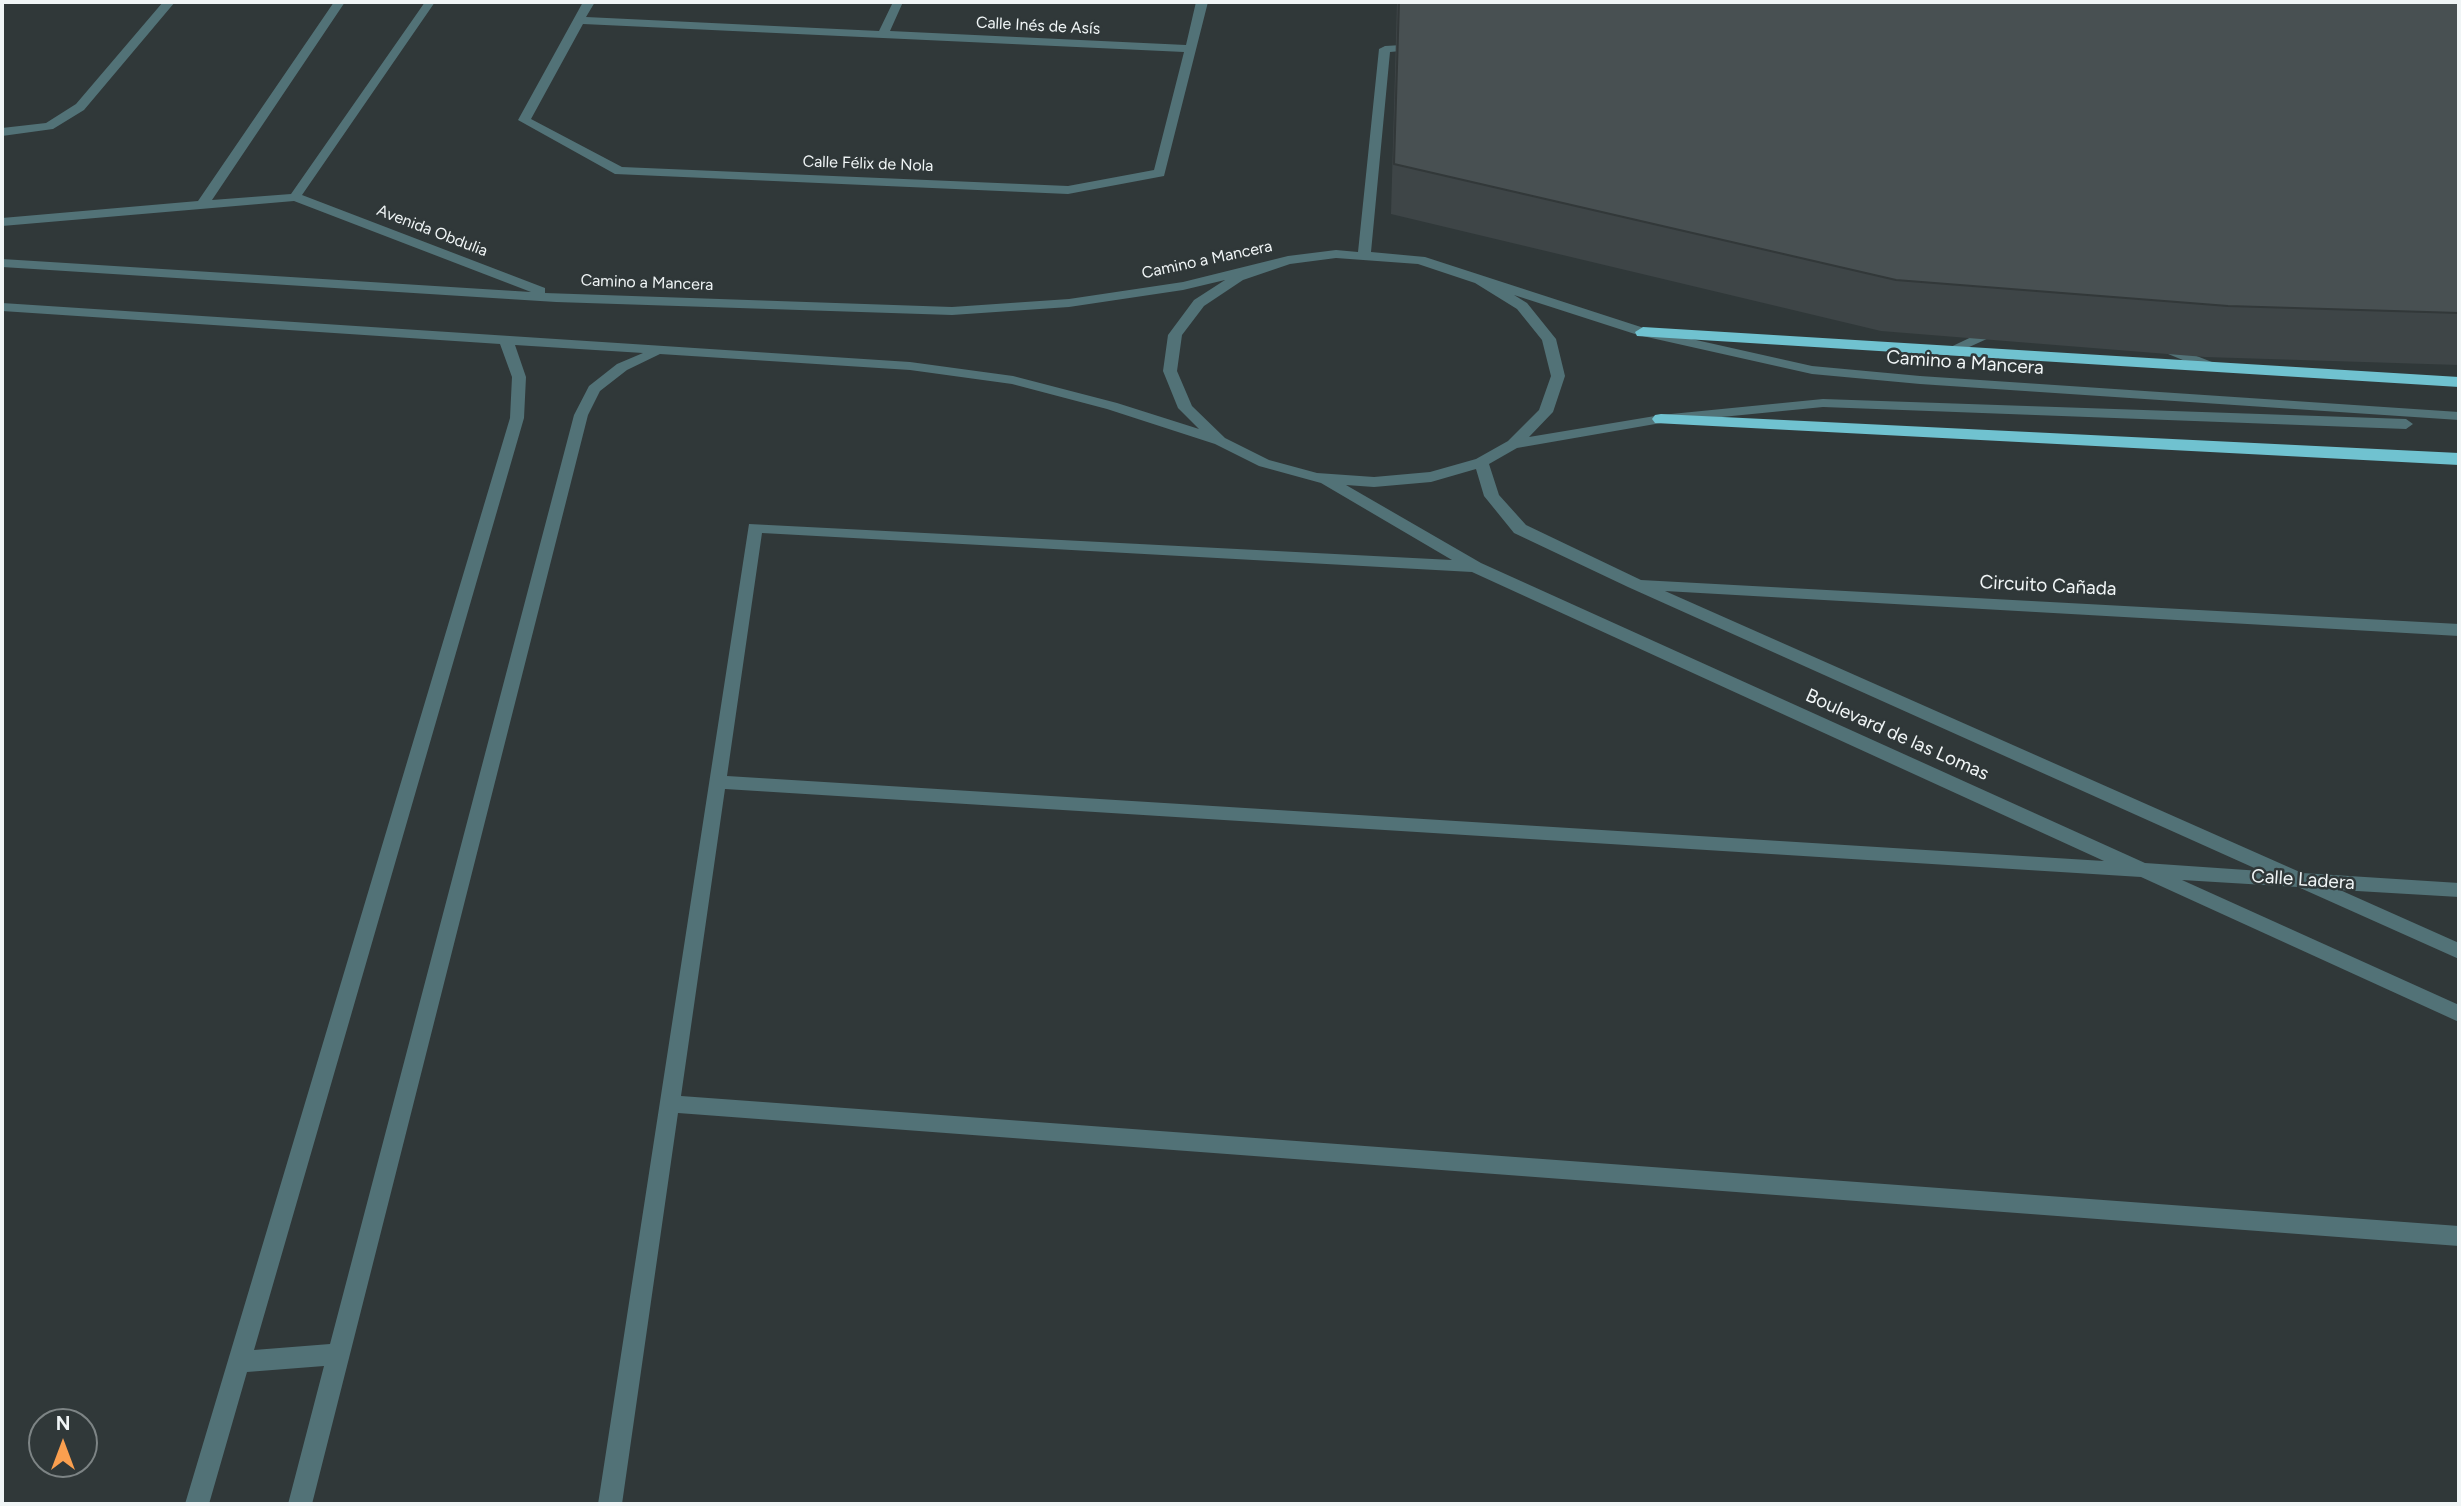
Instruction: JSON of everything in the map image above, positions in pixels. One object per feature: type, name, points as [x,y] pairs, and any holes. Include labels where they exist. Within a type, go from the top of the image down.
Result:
[{"type":"highway","points":[[1643,332],[2459,382]]},
{"type":"highway","points":[[1661,419],[2459,459]]},
{"type":"street","points":[[2,132],[49,126],[80,107],[169,2]]},
{"type":"street","points":[[202,205],[339,2]]},
{"type":"street","points":[[295,197],[430,2]]},
{"type":"street","points":[[578,20],[589,2]]},
{"type":"street","points":[[883,35],[898,2]]},
{"type":"street","name":"Calle Félix de Nola","points":[[578,20],[524,120],[619,171],[1068,190],[1160,173],[1202,2]]},
{"type":"street","name":"Calle Inés de Asís","points":[[578,20],[1190,49]]},
{"type":"street","points":[[1364,254],[1385,49],[1432,47]]},
{"type":"street","name":"Avenida Obdulia","points":[[2,222],[295,197],[556,298]]},
{"type":"street","points":[[2,307],[910,366],[1013,380],[1112,406],[1220,441],[1264,463],[1325,479],[1374,482],[1431,477],[1481,462],[1513,444],[1546,412],[1558,376],[1549,339],[1522,306],[1480,280],[1420,260],[1336,254],[1288,260],[1238,277],[1199,303],[1175,335],[1170,371],[1185,408],[1220,441]]},
{"type":"street","name":"Camino a Mancera","points":[[2,263],[556,298],[953,311],[1069,303],[1183,286],[1288,260]]},
{"type":"street","name":"Camino a Mancera","points":[[1480,280],[1643,332],[1812,370],[1920,380],[2459,416]]},
{"type":"street","points":[[1949,351],[2006,325]]},
{"type":"street","points":[[197,1504],[517,418],[519,377],[506,340]]},
{"type":"street","points":[[2152,342],[2212,367]]},
{"type":"street","points":[[300,1504],[581,415],[594,389],[622,367],[659,351]]},
{"type":"street","points":[[1513,444],[1661,419],[1823,403],[2459,426]]},
{"type":"street","name":"Boulevard de las Lomas","points":[[1481,462],[1492,496],[1520,529],[1634,583],[2459,951]]},
{"type":"street","name":"Boulevard de las Lomas","points":[[1325,479],[1475,567],[2459,1014]]},
{"type":"street","points":[[610,1504],[755,528],[1475,567]]},
{"type":"street","name":"Circuito Cañada","points":[[1634,583],[2459,630]]},
{"type":"street","name":"Calle Ladera","points":[[717,782],[2459,890]]},
{"type":"street","points":[[670,1104],[2459,1236]]},
{"type":"street","points":[[239,1362],[339,1354]]},
{"type":"building","points":[[1399,2],[2459,2],[2459,313],[2228,306],[1896,280],[1394,164]]}]
